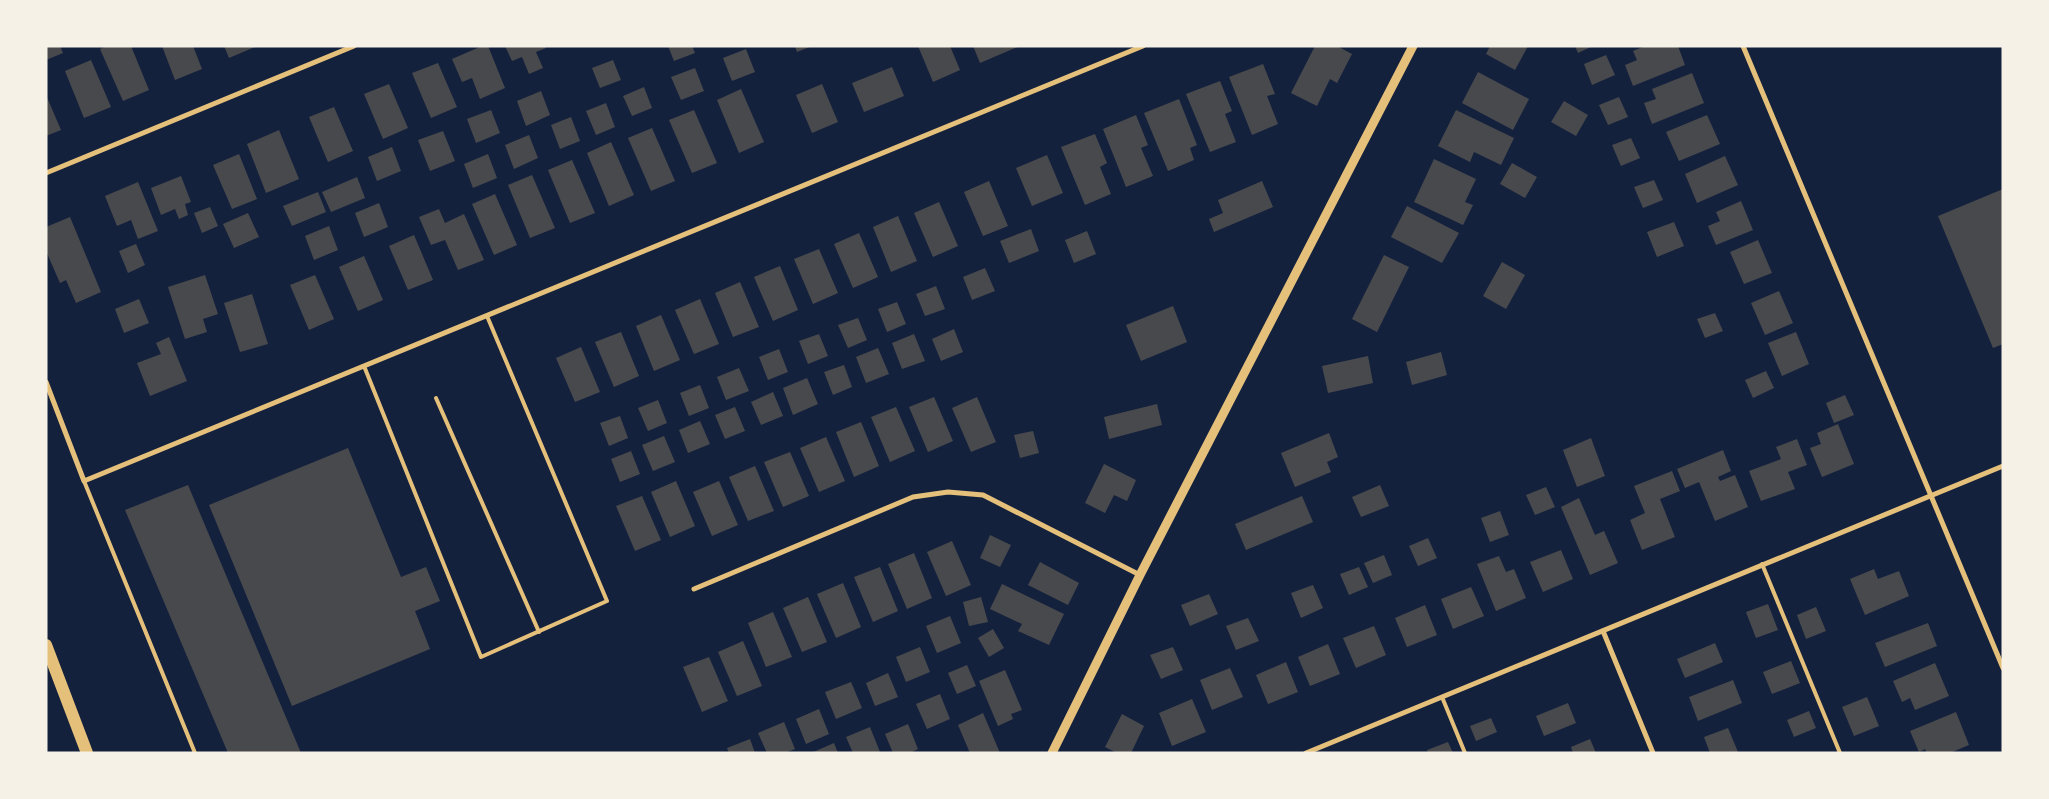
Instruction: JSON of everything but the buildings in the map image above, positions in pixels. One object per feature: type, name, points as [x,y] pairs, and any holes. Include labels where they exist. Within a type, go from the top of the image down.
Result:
[{"type":"main road","points":[[46,645],[87,753]]},
{"type":"street","points":[[46,173],[354,46]]},
{"type":"street","points":[[46,382],[84,481],[1143,46]]},
{"type":"street","points":[[1052,753],[1140,575],[1413,46]]},
{"type":"street","points":[[1743,46],[2003,668]]},
{"type":"street","points":[[1306,753],[2003,466]]},
{"type":"street","points":[[694,589],[913,497],[948,492],[983,495],[1140,575]]},
{"type":"street","points":[[1603,630],[1653,753]]},
{"type":"lane","points":[[364,366],[481,658],[607,601],[487,316]]},
{"type":"lane","points":[[436,398],[539,632]]},
{"type":"lane","points":[[84,481],[194,753]]},
{"type":"lane","points":[[1762,564],[1840,753]]},
{"type":"lane","points":[[1442,697],[1465,753]]}]
